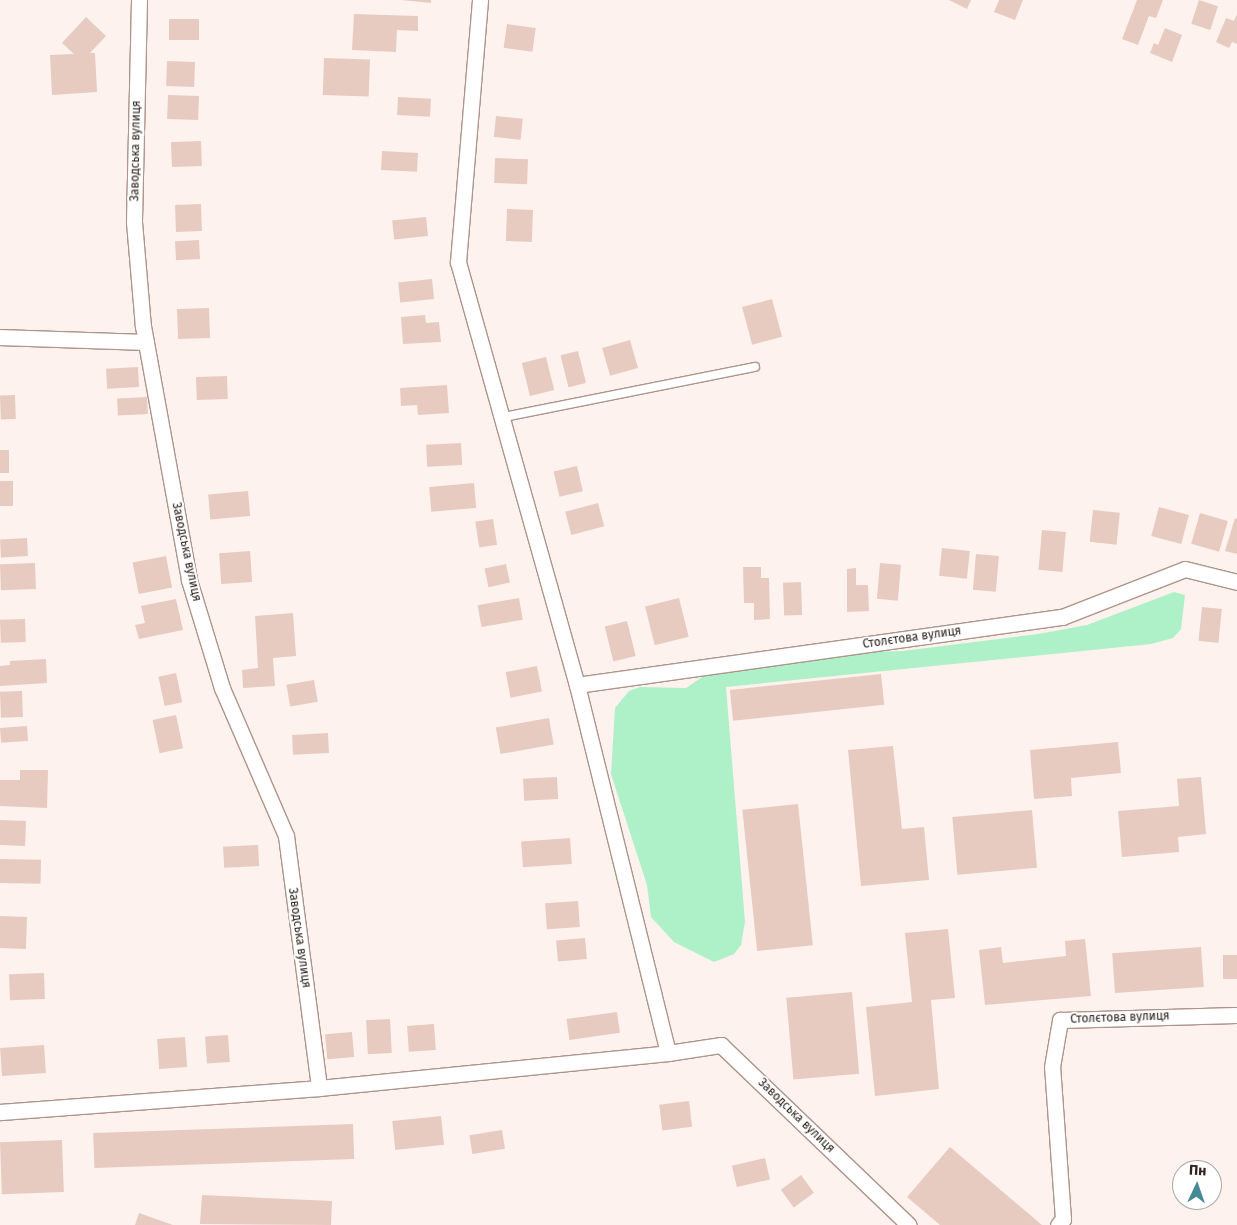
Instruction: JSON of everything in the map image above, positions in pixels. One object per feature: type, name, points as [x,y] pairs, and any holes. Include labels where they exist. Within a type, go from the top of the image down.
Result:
[{"type":"street","name":"Заводська вулиця","points":[[139,0],[134,222],[146,342],[189,580],[222,688],[286,836],[319,1088]]},
{"type":"street","points":[[480,0],[458,262],[499,418],[577,685],[668,1053]]},
{"type":"street","points":[[0,337],[146,342]]},
{"type":"street","name":"Столєтова вулиця","points":[[577,685],[1062,617],[1185,569],[1237,582]]},
{"type":"street","name":"Столєтова вулиця","points":[[1058,1225],[1063,1219],[1052,1068],[1060,1020],[1237,1015]]},
{"type":"street","name":"Заводська вулиця","points":[[0,1112],[319,1088],[668,1053],[721,1045],[910,1225]]},
{"type":"lane","points":[[499,418],[755,367]]},
{"type":"green space","points":[[1174,592],[1185,595],[1181,629],[1173,638],[1151,644],[726,687],[745,922],[741,945],[734,954],[714,962],[674,942],[651,917],[647,885],[611,774],[615,708],[629,691],[640,687],[686,688],[705,675],[832,653],[903,651],[1038,634],[1087,625]]},
{"type":"building","points":[[401,0],[431,0],[431,3]]},
{"type":"building","points":[[949,0],[971,0],[967,9]]},
{"type":"building","points":[[999,0],[1023,0],[1015,20],[994,12]]},
{"type":"building","points":[[1137,0],[1163,0],[1156,18],[1149,16],[1138,45],[1122,39]]},
{"type":"building","points":[[1199,0],[1218,6],[1210,30],[1191,24]]},
{"type":"building","points":[[354,14],[418,16],[418,31],[397,30],[396,52],[352,50]]},
{"type":"building","points":[[1237,14],[1237,44],[1232,42],[1229,48],[1216,42],[1226,18],[1234,21]]},
{"type":"building","points":[[86,17],[106,36],[90,53],[95,53],[97,92],[52,95],[50,55],[74,54],[62,43]]},
{"type":"building","points":[[169,19],[199,19],[199,40],[169,40]]},
{"type":"building","points":[[507,24],[536,28],[532,52],[504,48]]},
{"type":"building","points":[[1165,28],[1182,35],[1172,62],[1150,53],[1154,43],[1158,45]]},
{"type":"building","points":[[324,58],[370,60],[369,97],[323,95]]},
{"type":"building","points":[[167,61],[195,62],[194,87],[166,86]]},
{"type":"building","points":[[168,95],[199,96],[198,120],[167,119]]},
{"type":"building","points":[[398,97],[431,99],[430,117],[397,115]]},
{"type":"building","points":[[496,116],[523,119],[521,140],[494,137]]},
{"type":"building","points":[[201,141],[202,166],[172,167],[171,142]]},
{"type":"building","points":[[382,151],[418,153],[417,172],[381,170]]},
{"type":"building","points":[[495,158],[528,159],[527,184],[494,183]]},
{"type":"building","points":[[201,204],[202,231],[176,232],[175,205]]},
{"type":"building","points":[[507,209],[533,210],[532,242],[506,241]]},
{"type":"building","points":[[426,217],[428,236],[394,239],[392,221]]},
{"type":"building","points":[[199,240],[200,259],[176,260],[175,241]]},
{"type":"building","points":[[432,279],[434,299],[400,302],[398,283]]},
{"type":"building","points":[[772,299],[782,337],[752,345],[742,307]]},
{"type":"building","points":[[209,308],[210,338],[178,339],[177,309]]},
{"type":"building","points":[[425,315],[426,323],[439,322],[441,342],[403,344],[401,317]]},
{"type":"building","points":[[630,340],[638,368],[610,376],[602,348]]},
{"type":"building","points":[[578,351],[586,383],[569,387],[561,355]]},
{"type":"building","points":[[546,357],[554,390],[530,396],[522,363]]},
{"type":"building","points":[[138,367],[139,387],[107,389],[106,369]]},
{"type":"building","points":[[227,376],[228,399],[197,400],[196,377]]},
{"type":"building","points":[[447,385],[449,413],[418,415],[417,405],[401,406],[400,388]]},
{"type":"building","points":[[15,395],[16,419],[1,420],[0,396]]},
{"type":"building","points":[[147,397],[148,414],[118,416],[117,399]]},
{"type":"building","points":[[461,443],[462,465],[427,467],[426,445]]},
{"type":"building","points":[[0,450],[9,450],[9,473],[0,473]]},
{"type":"building","points":[[577,466],[583,491],[559,497],[554,471]]},
{"type":"building","points":[[0,481],[13,481],[13,506],[0,506]]},
{"type":"building","points":[[474,483],[476,508],[431,512],[429,487]]},
{"type":"building","points":[[248,491],[250,516],[210,519],[208,494]]},
{"type":"building","points":[[598,503],[604,526],[571,535],[565,512]]},
{"type":"building","points":[[1159,507],[1189,515],[1181,544],[1151,536]]},
{"type":"building","points":[[1093,510],[1120,513],[1117,545],[1090,542]]},
{"type":"building","points":[[1200,513],[1228,521],[1219,552],[1191,544]]},
{"type":"building","points":[[1235,518],[1237,519],[1237,554],[1225,551]]},
{"type":"building","points":[[493,519],[497,545],[479,547],[475,522]]},
{"type":"building","points":[[1042,530],[1066,532],[1062,572],[1039,570]]},
{"type":"building","points":[[27,538],[28,556],[1,557],[0,539]]},
{"type":"building","points":[[942,548],[970,551],[967,579],[939,576]]},
{"type":"building","points":[[250,551],[252,582],[221,584],[219,553]]},
{"type":"building","points":[[976,554],[999,556],[996,592],[973,590]]},
{"type":"building","points":[[166,556],[172,587],[139,594],[133,562]]},
{"type":"building","points":[[35,563],[36,589],[1,590],[0,564]]},
{"type":"building","points":[[880,563],[901,565],[898,601],[877,599]]},
{"type":"building","points":[[506,564],[510,583],[488,587],[484,569]]},
{"type":"building","points":[[743,567],[761,567],[761,578],[769,578],[770,619],[754,620],[754,603],[744,603]]},
{"type":"building","points":[[856,568],[856,585],[868,585],[869,611],[847,612],[847,569]]},
{"type":"building","points":[[801,582],[802,615],[784,616],[783,583]]},
{"type":"building","points":[[519,598],[523,620],[481,627],[478,605]]},
{"type":"building","points":[[679,598],[689,637],[655,645],[645,606]]},
{"type":"building","points":[[176,599],[183,630],[139,639],[135,625],[145,623],[141,606]]},
{"type":"building","points":[[1202,607],[1222,609],[1218,643],[1198,641]]},
{"type":"building","points":[[293,613],[296,656],[273,658],[275,686],[243,688],[242,670],[258,668],[255,616]]},
{"type":"building","points":[[25,619],[26,642],[1,643],[0,620]]},
{"type":"building","points":[[627,621],[636,656],[613,661],[605,627]]},
{"type":"building","points":[[46,659],[47,683],[0,686],[0,666],[10,665],[10,661]]},
{"type":"building","points":[[537,666],[542,692],[511,698],[506,672]]},
{"type":"building","points":[[176,673],[182,702],[165,706],[158,677]]},
{"type":"building","points":[[881,674],[884,705],[733,721],[730,690]]},
{"type":"building","points":[[314,680],[318,702],[290,707],[286,685]]},
{"type":"building","points":[[22,691],[23,717],[1,718],[0,692]]},
{"type":"building","points":[[176,715],[183,748],[160,753],[153,720]]},
{"type":"building","points":[[549,718],[554,745],[501,754],[496,727]]},
{"type":"building","points":[[27,726],[28,741],[1,743],[0,728]]},
{"type":"building","points":[[328,733],[329,753],[293,755],[292,735]]},
{"type":"building","points":[[1118,742],[1121,773],[1071,778],[1072,796],[1034,799],[1030,750]]},
{"type":"building","points":[[893,746],[902,829],[924,827],[929,880],[861,886],[848,750]]},
{"type":"building","points":[[20,770],[48,770],[47,808],[0,806],[0,780],[20,780]]},
{"type":"building","points":[[557,777],[558,799],[524,801],[523,779]]},
{"type":"building","points":[[1201,777],[1206,834],[1178,837],[1179,852],[1122,857],[1118,811],[1179,806],[1177,779]]},
{"type":"building","points":[[798,804],[813,945],[757,951],[742,810]]},
{"type":"building","points":[[1032,810],[1037,868],[957,875],[952,817]]},
{"type":"building","points":[[0,820],[26,821],[25,846],[0,845]]},
{"type":"building","points":[[570,838],[572,864],[523,867],[521,841]]},
{"type":"building","points":[[258,845],[259,866],[224,868],[223,847]]},
{"type":"building","points":[[0,859],[41,860],[41,884],[0,883]]},
{"type":"building","points":[[578,901],[580,927],[547,929],[545,903]]},
{"type":"building","points":[[0,916],[27,917],[26,949],[0,948]]},
{"type":"building","points":[[948,929],[955,998],[931,1000],[939,1089],[875,1096],[866,1007],[912,1002],[905,933]]},
{"type":"building","points":[[585,938],[587,959],[558,961],[556,941]]},
{"type":"building","points":[[1085,939],[1091,996],[985,1005],[979,950],[1001,947],[1003,963],[1066,956],[1065,941]]},
{"type":"building","points":[[1201,947],[1204,987],[1115,993],[1112,953]]},
{"type":"building","points":[[1223,955],[1237,955],[1237,979],[1223,979]]},
{"type":"building","points":[[44,973],[45,999],[10,1000],[9,974]]},
{"type":"building","points":[[852,992],[859,1074],[793,1079],[786,998]]},
{"type":"building","points":[[617,1012],[620,1033],[569,1040],[566,1019]]},
{"type":"building","points":[[390,1019],[392,1053],[368,1054],[366,1020]]},
{"type":"building","points":[[434,1024],[436,1050],[409,1052],[407,1026]]},
{"type":"building","points":[[352,1032],[354,1057],[327,1059],[325,1034]]},
{"type":"building","points":[[228,1035],[230,1062],[207,1064],[205,1037]]},
{"type":"building","points":[[185,1037],[187,1067],[159,1069],[157,1039]]},
{"type":"building","points":[[44,1045],[46,1073],[2,1076],[0,1048]]},
{"type":"building","points":[[689,1101],[692,1127],[662,1130],[659,1105]]},
{"type":"building","points":[[441,1116],[444,1145],[395,1150],[392,1121]]},
{"type":"building","points":[[353,1124],[354,1159],[94,1168],[93,1133]]},
{"type":"building","points":[[502,1130],[505,1149],[472,1154],[469,1135]]},
{"type":"building","points":[[62,1140],[64,1192],[2,1194],[0,1142]]},
{"type":"building","points":[[950,1147],[1042,1225],[940,1225],[907,1197]]},
{"type":"building","points":[[765,1158],[770,1179],[737,1187],[732,1166]]},
{"type":"building","points":[[801,1175],[814,1193],[794,1207],[781,1190]]},
{"type":"building","points":[[202,1195],[332,1201],[331,1225],[200,1224]]},
{"type":"building","points":[[139,1213],[173,1225],[135,1225]]}]
